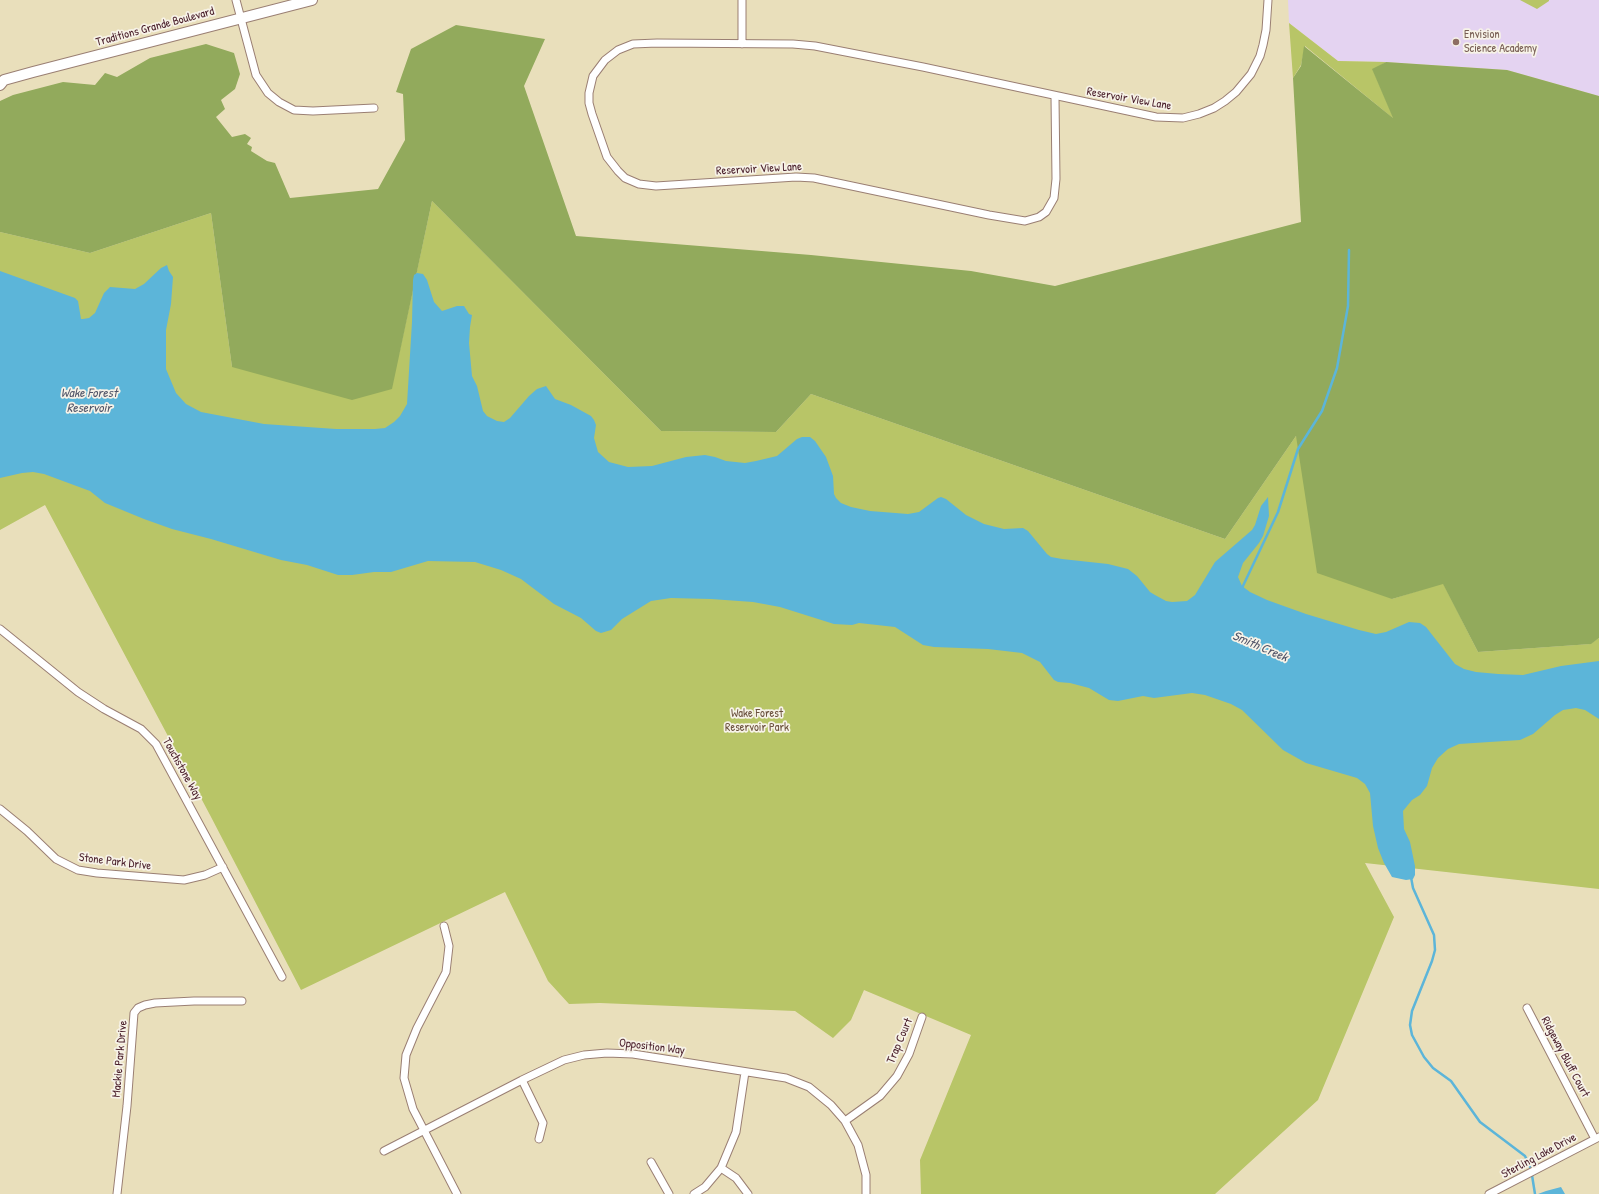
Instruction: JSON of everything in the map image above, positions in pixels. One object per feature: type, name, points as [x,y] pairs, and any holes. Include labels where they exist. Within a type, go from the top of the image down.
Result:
[{"type":"main road","name":"Traditions Grande Boulevard","points":[[2,81],[312,0]]},
{"type":"street","points":[[236,0],[256,75],[268,93],[279,102],[294,110],[314,111],[374,108]]},
{"type":"street","points":[[742,0],[742,44]]},
{"type":"street","name":"Reservoir View Lane","points":[[1055,97],[1056,178],[1054,198],[1046,212],[1039,217],[1025,221],[989,215],[826,179],[796,177],[652,186],[639,184],[625,178],[612,165],[603,150],[589,103],[593,76],[605,60],[618,50],[633,44],[806,45],[923,67],[1055,97],[1156,117],[1171,118],[1191,116],[1214,108],[1236,92],[1244,83],[1255,66],[1263,45],[1266,30],[1268,0]]},
{"type":"street","name":"Touchstone Way","points":[[0,629],[78,692],[104,709],[141,729],[151,738],[162,752],[282,977]]},
{"type":"street","name":"Stone Park Drive","points":[[0,809],[22,826],[56,859],[78,870],[97,873],[184,880],[205,875],[223,867]]},
{"type":"street","points":[[444,926],[449,946],[446,972],[417,1028],[406,1055],[404,1078],[413,1109],[457,1194]]},
{"type":"street","name":"Mackie Park Drive","points":[[117,1194],[127,1106],[134,1013],[138,1008],[155,1003],[242,1001]]},
{"type":"street","name":"Ridgeway Bluff Court","points":[[1527,1008],[1597,1138]]},
{"type":"street","name":"Trap Court","points":[[845,1121],[880,1096],[897,1076],[909,1054],[922,1017]]},
{"type":"street","name":"Opposition Way","points":[[384,1151],[564,1060],[584,1055],[607,1053],[633,1054],[786,1078],[809,1087],[831,1105],[845,1121],[858,1145],[866,1175],[866,1194]]},
{"type":"street","points":[[694,1194],[705,1187],[721,1168],[736,1132],[745,1072]]},
{"type":"street","points":[[522,1080],[543,1124],[539,1139]]},
{"type":"street","name":"Sterling Lake Drive","points":[[1490,1194],[1597,1138]]},
{"type":"street","points":[[651,1162],[669,1194]]},
{"type":"street","points":[[721,1168],[736,1178],[748,1194]]},
{"type":"shaded area","name":"Envision Science Academy","points":[[1288,0],[1599,0],[1599,96],[1507,70],[1386,62],[1338,61],[1289,23]]},
{"type":"green space","points":[[1520,0],[1549,0],[1549,1],[1537,9]]},
{"type":"green space","points":[[1289,23],[1338,61],[1386,62],[1373,70],[1394,119],[1305,46],[1301,65],[1293,78]]},
{"type":"green space","points":[[456,25],[545,39],[524,86],[576,236],[811,255],[971,271],[1055,286],[1301,222],[1293,78],[1301,66],[1304,46],[1393,118],[1372,69],[1386,62],[1507,70],[1599,96],[1599,638],[1591,644],[1478,652],[1443,584],[1392,599],[1317,573],[1296,436],[1225,539],[811,394],[776,432],[661,431],[432,201],[392,389],[352,400],[232,367],[211,213],[90,253],[0,232],[0,101],[13,95],[63,82],[95,85],[105,73],[117,77],[150,58],[206,44],[234,53],[240,74],[235,89],[221,100],[225,109],[216,117],[232,137],[245,134],[251,138],[247,144],[252,147],[251,151],[267,161],[275,163],[290,198],[378,189],[405,140],[403,94],[396,92],[411,49]]},
{"type":"green space","name":"Wake Forest Reservoir Park","points":[[432,201],[661,431],[776,432],[811,394],[1225,539],[1296,436],[1392,599],[1443,583],[1478,652],[1590,644],[1599,638],[1599,889],[1365,863],[1394,917],[1318,1100],[1215,1194],[921,1194],[920,1160],[971,1035],[864,990],[851,1020],[833,1038],[795,1011],[600,1003],[569,1004],[548,981],[505,892],[301,990],[210,815],[45,505],[0,530],[0,232],[90,253],[211,213],[232,367],[399,354]]},
{"type":"water","name":"Wake Forest Reservoir","points":[[167,265],[173,277],[171,304],[166,330],[166,369],[176,393],[186,404],[201,412],[264,424],[336,429],[385,428],[400,416],[407,404],[413,280],[414,275],[417,273],[423,274],[427,280],[434,302],[442,311],[457,306],[464,306],[469,314],[472,315],[469,343],[472,376],[477,386],[483,411],[487,416],[497,421],[504,422],[510,418],[529,396],[537,389],[546,386],[555,399],[571,405],[591,416],[596,425],[594,438],[598,452],[609,462],[628,467],[652,466],[686,457],[705,455],[726,461],[745,463],[777,456],[797,439],[802,437],[810,437],[815,441],[826,457],[833,476],[834,494],[841,503],[870,511],[908,514],[919,512],[941,497],[946,499],[966,515],[984,524],[1004,529],[1023,528],[1028,531],[1051,557],[1108,564],[1128,569],[1137,576],[1150,592],[1166,601],[1172,602],[1187,601],[1195,595],[1215,562],[1252,530],[1261,506],[1268,497],[1269,516],[1263,536],[1243,563],[1238,577],[1242,586],[1250,592],[1267,600],[1306,614],[1376,634],[1386,632],[1409,622],[1420,623],[1426,627],[1455,664],[1464,669],[1476,672],[1523,675],[1561,666],[1599,661],[1599,719],[1585,710],[1576,708],[1563,710],[1533,734],[1520,740],[1459,744],[1448,749],[1438,758],[1432,768],[1427,786],[1403,811],[1404,829],[1410,842],[1415,866],[1415,875],[1413,879],[1406,880],[1392,877],[1384,863],[1378,848],[1373,826],[1370,793],[1365,784],[1357,778],[1306,763],[1283,750],[1242,710],[1231,704],[1205,695],[1192,693],[1154,698],[1143,696],[1118,701],[1109,700],[1089,688],[1054,680],[1040,662],[1022,653],[988,649],[934,647],[923,645],[895,627],[859,623],[852,625],[834,624],[780,607],[753,602],[671,598],[651,601],[622,619],[611,630],[601,633],[596,631],[581,618],[554,604],[521,579],[501,570],[475,562],[428,561],[391,572],[338,575],[307,565],[281,560],[172,529],[105,503],[90,491],[44,474],[33,472],[22,473],[0,478],[0,271],[75,298],[78,301],[81,319],[83,319],[89,318],[95,313],[104,293],[110,287],[135,289],[144,284],[161,268]]},
{"type":"water","points":[[1561,1187],[1565,1194],[1538,1194],[1546,1191]]},
{"type":"waterway","points":[[1242,588],[1278,512],[1298,449],[1322,411],[1337,368],[1348,306],[1349,250]]},
{"type":"waterway","points":[[1411,877],[1413,888],[1434,935],[1435,950],[1412,1011],[1410,1025],[1412,1035],[1424,1057],[1433,1068],[1451,1081],[1480,1122],[1525,1156],[1531,1169],[1535,1194]]},
{"type":"place","name":"Envision Science Academy","points":[[1456,42]]},
{"type":"water label","name":"Smith Creek","points":[[1260,647]]}]
